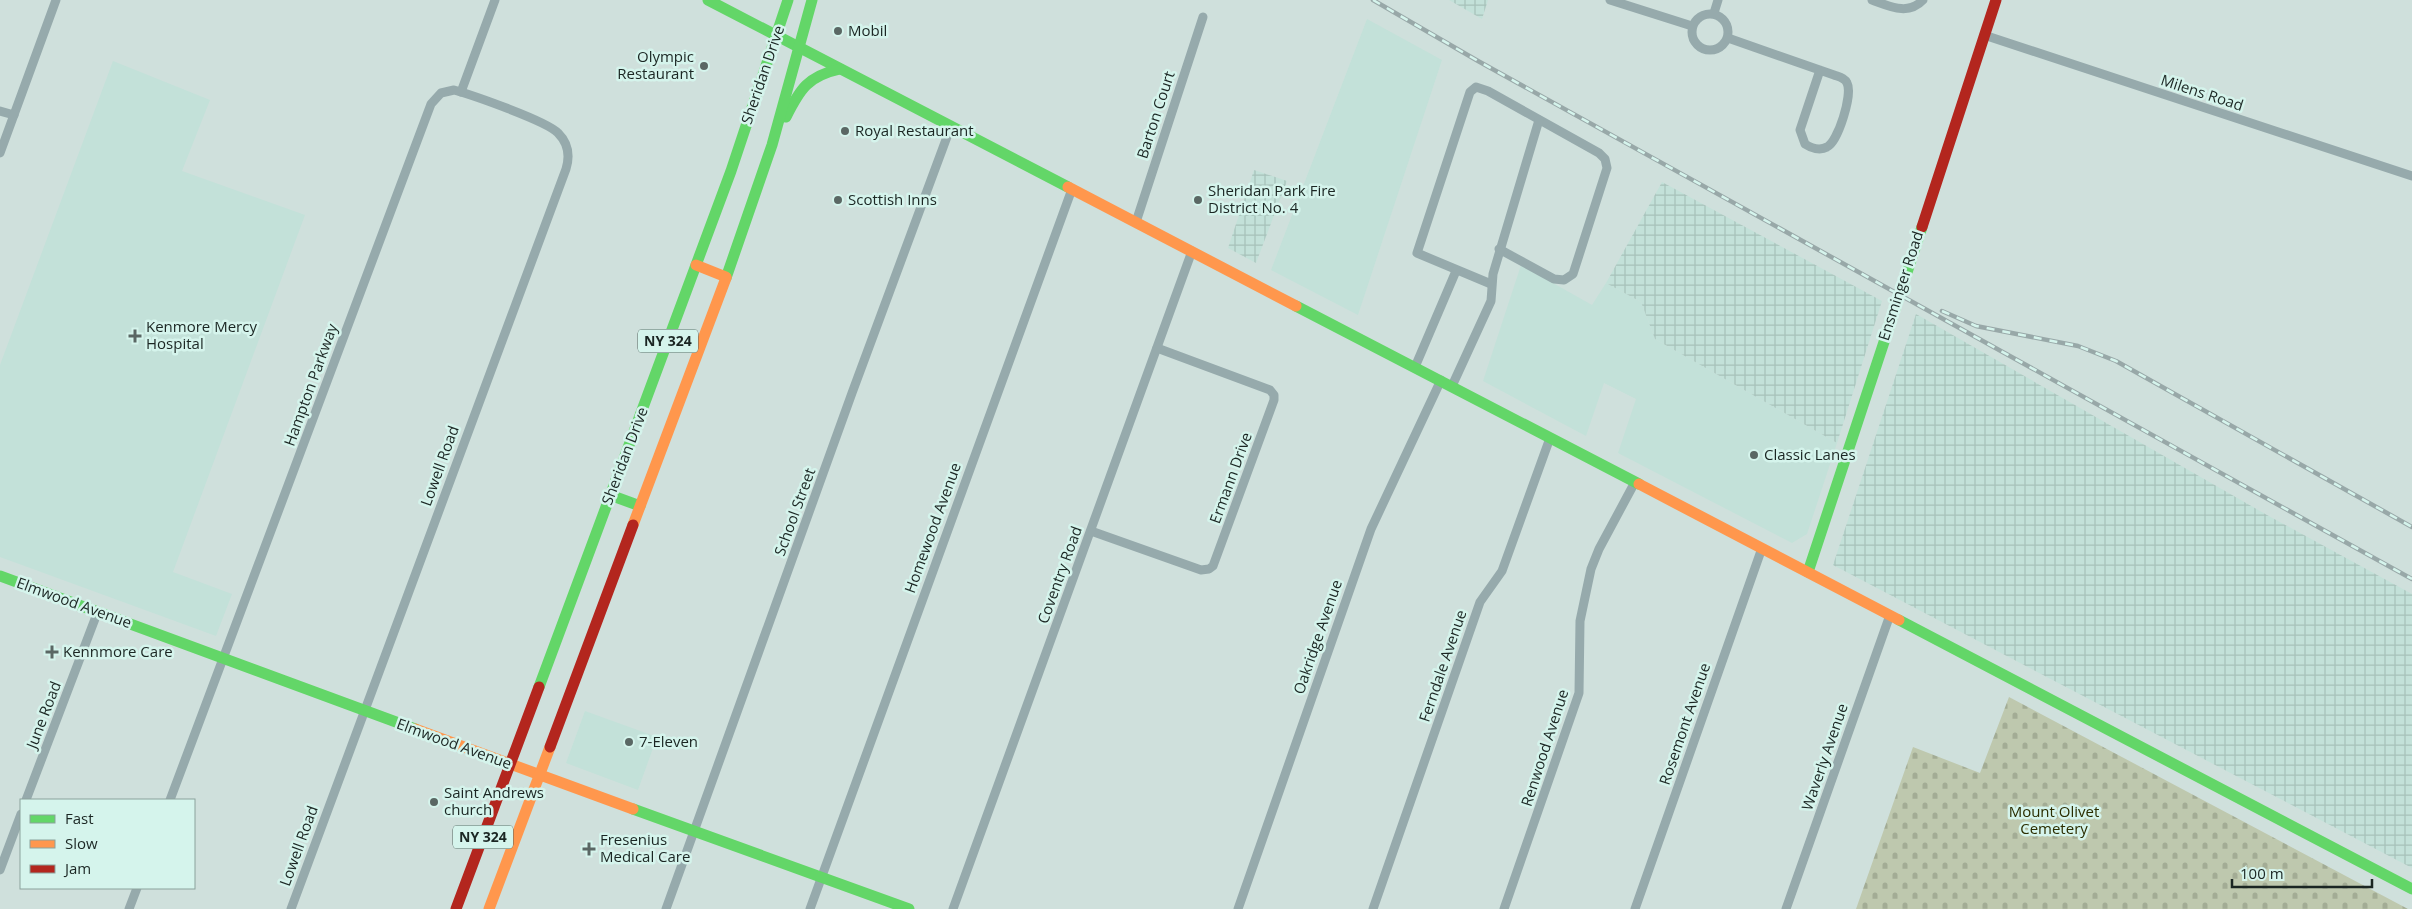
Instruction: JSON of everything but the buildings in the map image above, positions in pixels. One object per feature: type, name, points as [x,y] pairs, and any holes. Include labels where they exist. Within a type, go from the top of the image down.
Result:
[{"type":"main road","points":[[708,0],[1441,380],[2412,890]]},
{"type":"main road","name":"Sheridan Drive","points":[[456,909],[696,265],[788,0]]},
{"type":"main road","name":"Sheridan Drive","points":[[489,909],[726,277],[772,145],[812,0]]},
{"type":"main road","name":"Ensminger Road","points":[[1808,572],[1996,0]]},
{"type":"main road","points":[[772,145],[804,84],[812,77],[840,69]]},
{"type":"main road","points":[[696,265],[726,277]]},
{"type":"main road","points":[[610,495],[640,506]]},
{"type":"main road","name":"Elmwood Avenue","points":[[0,576],[909,909]]},
{"type":"street","points":[[0,153],[56,0]]},
{"type":"street","points":[[460,92],[495,0]]},
{"type":"street","points":[[1610,0],[1692,26]]},
{"type":"street","points":[[1714,13],[1718,0]]},
{"type":"street","points":[[1872,0],[1906,10],[1919,5],[1923,0]]},
{"type":"street","points":[[1714,13],[1723,18],[1729,28],[1728,38],[1718,49],[1704,50],[1693,40],[1692,26],[1701,16],[1714,13]]},
{"type":"street","name":"Barton Court","points":[[1136,222],[1203,17]]},
{"type":"street","name":"Milens Road","points":[[1984,35],[2412,176]]},
{"type":"street","points":[[1728,38],[1820,70],[1845,80],[1849,85],[1849,99],[1833,142],[1827,148],[1819,149],[1805,144],[1800,130],[1820,70]]},
{"type":"street","points":[[1491,284],[1456,271],[1417,253],[1472,88],[1480,87],[1599,154],[1606,162],[1607,168],[1576,270],[1564,280],[1554,279],[1500,249]]},
{"type":"street","name":"Hampton Parkway","points":[[170,799],[431,104],[441,93],[454,90],[460,92]]},
{"type":"street","name":"Lowell Road","points":[[291,909],[568,162],[566,145],[562,138],[549,126],[460,92]]},
{"type":"street","points":[[0,111],[14,115]]},
{"type":"street","points":[[1452,386],[1491,301],[1493,292],[1491,284],[1500,249],[1539,120]]},
{"type":"street","name":"School Street","points":[[666,909],[852,393],[951,126]]},
{"type":"street","name":"Homewood Avenue","points":[[810,909],[1072,189]]},
{"type":"street","name":"Coventry Road","points":[[953,909],[1192,251]]},
{"type":"street","points":[[1415,367],[1456,271]]},
{"type":"street","name":"Ermann Drive","points":[[1090,530],[1202,570],[1213,566],[1274,395],[1270,390],[1157,348]]},
{"type":"street","name":"Oakridge Avenue","points":[[1238,909],[1371,529],[1441,380]]},
{"type":"street","name":"Ferndale Avenue","points":[[1373,909],[1480,602],[1502,571],[1550,438]]},
{"type":"street","name":"Renwood Avenue","points":[[1504,909],[1579,693],[1580,621],[1590,569],[1635,482]]},
{"type":"street","name":"Rosemont Avenue","points":[[1635,909],[1762,548]]},
{"type":"street","name":"June Road","points":[[26,799],[98,611]]},
{"type":"street","name":"Waverly Avenue","points":[[1786,909],[1890,615]]},
{"type":"street","points":[[0,870],[20,817]]},
{"type":"street","points":[[129,909],[137,889]]},
{"type":"shaded area","points":[[1449,0],[1488,0],[1482,19]]},
{"type":"shaded area","points":[[1367,19],[1442,60],[1358,315],[1271,270]]},
{"type":"shaded area","name":"Kenmore Mercy Hospital","points":[[113,61],[210,100],[182,171],[305,215],[173,572],[232,594],[216,636],[0,557],[0,365]]},
{"type":"shaded area","points":[[1254,170],[1287,181],[1256,263],[1228,248]]},
{"type":"shaded area","points":[[1662,182],[1882,301],[1837,443],[1655,339],[1641,302],[1606,283]]},
{"type":"shaded area","points":[[1521,265],[1592,305],[1606,283],[1641,302],[1655,339],[1837,443],[1807,534],[1792,543],[1618,453],[1636,399],[1604,383],[1586,436],[1483,381]]},
{"type":"shaded area","points":[[1916,314],[2267,515],[2412,594],[2412,868],[1833,565]]},
{"type":"shaded area","points":[[585,711],[657,737],[638,790],[566,763]]},
{"type":"green space","name":"Mount Olivet Cemetery","points":[[2009,697],[2408,909],[1856,909],[1913,747],[1980,773]]},
{"type":"railway","points":[[1373,0],[1478,61],[2412,579]]},
{"type":"railway","points":[[1942,311],[1976,326],[2078,346],[2116,361],[2412,527]]},
{"type":"traffic: fast","points":[[708,0],[1068,187]]},
{"type":"traffic: fast","points":[[539,687],[731,171],[788,0]]},
{"type":"traffic: fast","points":[[726,278],[772,145],[812,0]]},
{"type":"traffic: fast","points":[[786,117],[806,85],[820,76],[840,69]]},
{"type":"traffic: fast","points":[[1808,572],[1922,227]]},
{"type":"traffic: fast","points":[[1296,306],[1639,484]]},
{"type":"traffic: fast","points":[[610,495],[640,506]]},
{"type":"traffic: fast","points":[[0,576],[415,729]]},
{"type":"traffic: fast","points":[[1899,620],[2412,889]]},
{"type":"traffic: fast","points":[[633,809],[909,909]]},
{"type":"traffic: slow","points":[[1068,187],[1296,306]]},
{"type":"traffic: slow","points":[[696,265],[726,277]]},
{"type":"traffic: slow","points":[[633,525],[726,278]]},
{"type":"traffic: slow","points":[[1639,484],[1899,620]]},
{"type":"traffic: slow","points":[[415,729],[633,809]]},
{"type":"traffic: slow","points":[[489,909],[550,747]]},
{"type":"traffic: jam","points":[[1922,227],[1996,0]]},
{"type":"traffic: jam","points":[[550,747],[633,525]]},
{"type":"traffic: jam","points":[[456,909],[539,687]]},
{"type":"place","name":"Mobil","points":[[838,31]]},
{"type":"place","name":"Olympic Restaurant","points":[[704,66]]},
{"type":"place","name":"Royal Restaurant","points":[[845,131]]},
{"type":"place","name":"Scottish Inns","points":[[838,200]]},
{"type":"place","name":"Sheridan Park Fire District No. 4","points":[[1198,200]]},
{"type":"place","name":"Kenmore Mercy Hospital","points":[[135,336]]},
{"type":"place","name":"Classic Lanes","points":[[1754,455]]},
{"type":"place","name":"Kennmore Care","points":[[52,652]]},
{"type":"place","name":"7-Eleven","points":[[629,742]]},
{"type":"place","name":"Saint Andrews church","points":[[434,802]]},
{"type":"place","name":"Fresenius Medical Care","points":[[589,849]]}]
